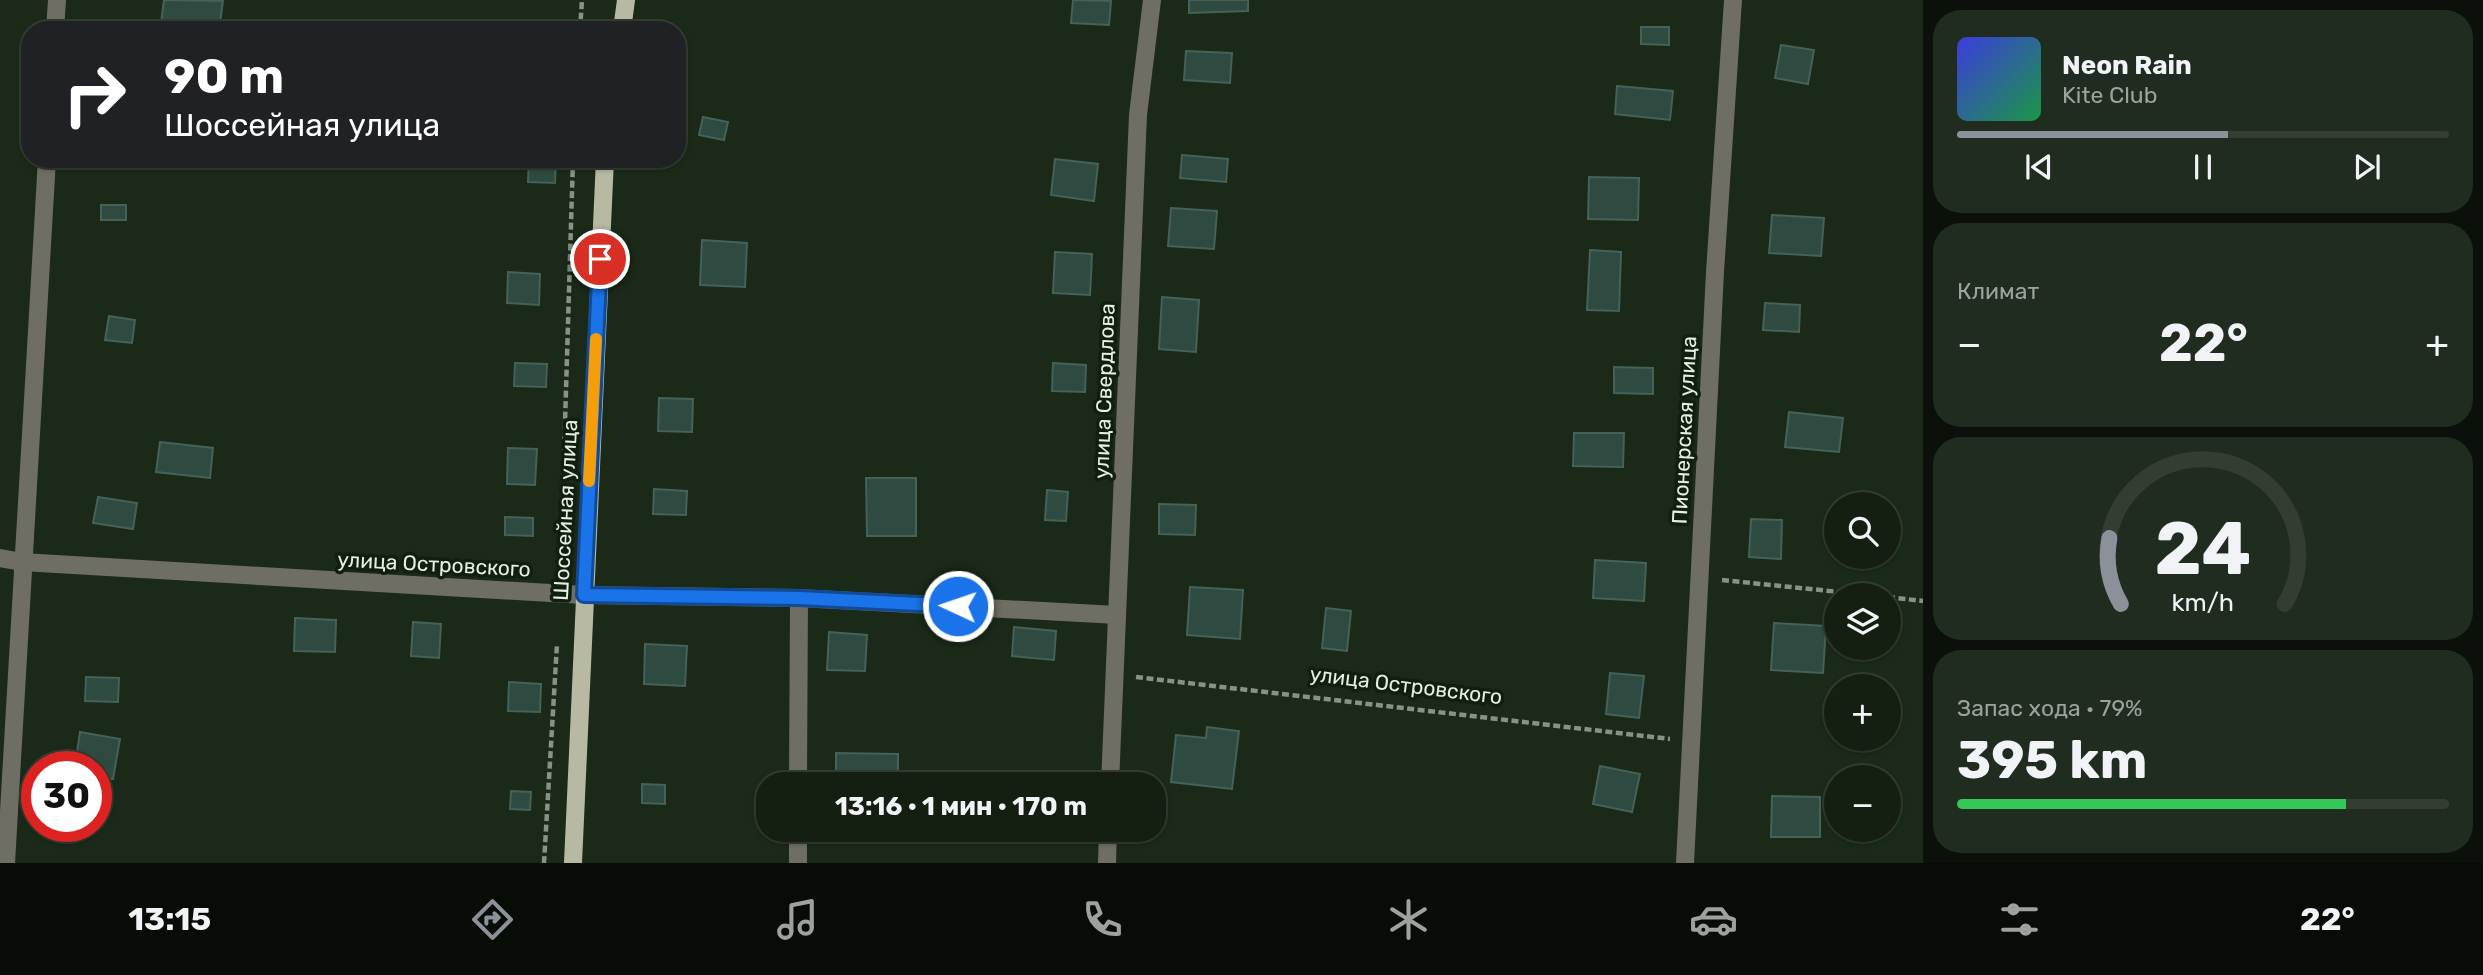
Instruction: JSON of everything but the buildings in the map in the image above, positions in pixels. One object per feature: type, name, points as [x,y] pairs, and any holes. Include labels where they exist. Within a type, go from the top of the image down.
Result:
[{"type":"main road","points":[[623,21],[626,0]]},
{"type":"main road","name":"Шоссейная улица","points":[[573,863],[605,168]]},
{"type":"street","points":[[56,21],[57,0]]},
{"type":"street","name":"улица Свердлова","points":[[1111,772],[1138,115],[1152,0]]},
{"type":"street","name":"Пионерская улица","points":[[1685,863],[1715,272],[1733,0]]},
{"type":"street","points":[[6,863],[46,168]]},
{"type":"street","name":"улица Островского","points":[[0,558],[22,562],[560,594],[799,598],[1117,615]]},
{"type":"street","points":[[798,772],[799,598]]},
{"type":"street","points":[[798,842],[798,863]]},
{"type":"street","points":[[1107,863],[1108,842]]},
{"type":"path","points":[[581,21],[582,0]]},
{"type":"path","points":[[560,594],[573,168]]},
{"type":"path","points":[[1700,578],[1824,590]]},
{"type":"path","points":[[1901,598],[1923,601]]},
{"type":"path","points":[[544,863],[558,634]]},
{"type":"path","name":"улица Островского","points":[[1115,674],[1692,741]]},
{"type":"slow traffic","points":[[589,481],[596,339]]},
{"type":"route","points":[[600,259],[584,595],[799,598],[958,606]]}]
